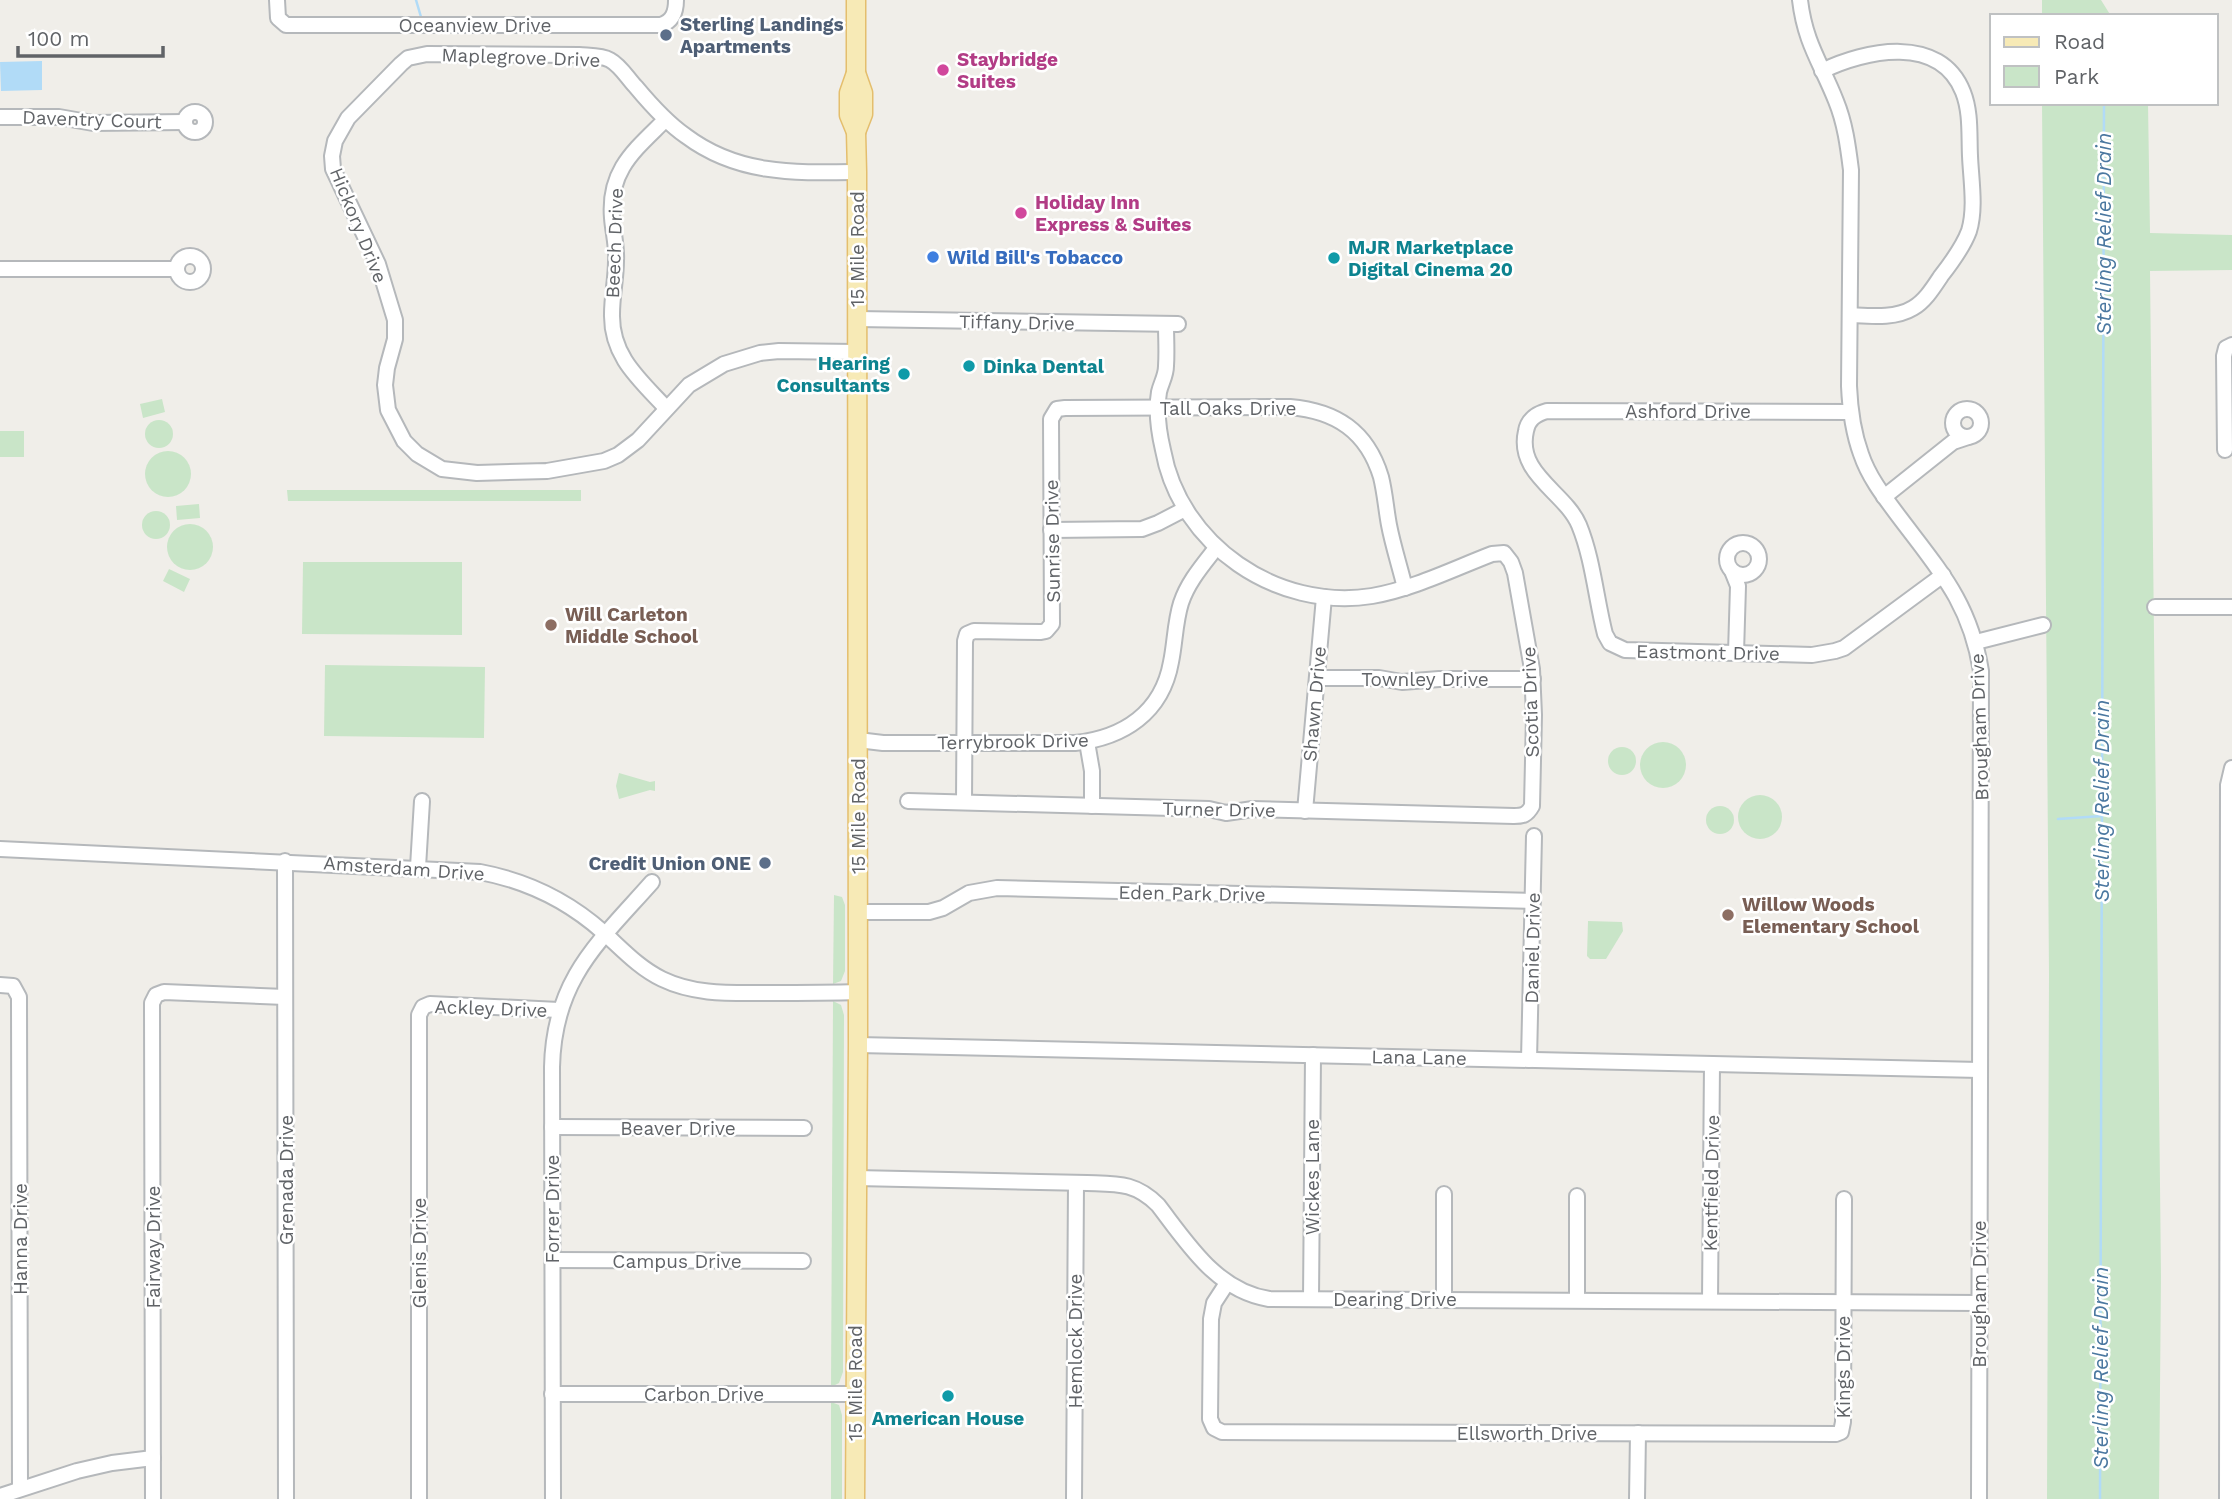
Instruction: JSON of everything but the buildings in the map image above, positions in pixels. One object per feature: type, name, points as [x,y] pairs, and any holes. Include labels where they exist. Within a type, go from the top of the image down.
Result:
[{"type":"main road","name":"15 Mile Road","points":[[855,1499],[858,1045],[856,132],[863,114],[863,93],[856,73],[856,0]]},
{"type":"street","name":"Oceanview Drive","points":[[276,0],[278,18],[286,25],[661,25],[668,23],[673,17],[676,0]]},
{"type":"street","name":"Brougham Drive","points":[[1800,0],[1807,37],[1836,100],[1848,142],[1851,170],[1850,411],[1861,455],[1884,497],[1943,575],[1966,613],[1976,642],[1981,685],[1979,1499]]},
{"type":"street","points":[[1822,71],[1871,54],[1914,53],[1937,62],[1952,74],[1963,92],[1968,115],[1972,212],[1969,230],[1959,251],[1925,298],[1913,308],[1887,316],[1850,315]]},
{"type":"street","name":"Maplegrove Drive","points":[[401,64],[408,58],[427,54],[599,56],[614,62],[665,120],[694,142],[721,155],[754,167],[780,172],[857,172]]},
{"type":"street","name":"Hickory Drive","points":[[401,64],[340,128],[333,148],[333,169],[372,248],[395,320],[395,339],[385,385],[388,410],[404,441],[417,454],[442,469],[477,473],[547,471],[604,461],[618,455],[638,440],[666,408]]},
{"type":"street","name":"Daventry Court","points":[[0,117],[59,117],[93,123],[185,122]]},
{"type":"street","name":"Beech Drive","points":[[665,120],[630,155],[616,177],[611,205],[616,263],[611,313],[615,340],[629,369],[666,408]]},
{"type":"street","points":[[0,269],[176,269]]},
{"type":"street","name":"Tiffany Drive","points":[[857,319],[1172,324],[1159,407]]},
{"type":"street","points":[[2225,450],[2224,356],[2226,348],[2232,345]]},
{"type":"street","points":[[666,408],[706,372],[741,358],[760,353],[791,351],[856,352]]},
{"type":"street","points":[[1159,407],[1164,455],[1171,480],[1185,509],[1216,548],[1259,577],[1285,588],[1324,597],[1369,596],[1405,587]]},
{"type":"street","name":"Tall Oaks Drive","points":[[1055,411],[1065,408],[1290,407],[1314,409],[1341,422],[1357,434],[1376,466],[1405,587]]},
{"type":"street","name":"Ashford Drive","points":[[1528,422],[1538,414],[1558,410],[1850,411]]},
{"type":"street","name":"Sunrise Drive","points":[[964,802],[967,634],[974,631],[1041,632],[1050,628],[1053,619],[1051,419],[1055,411]]},
{"type":"street","name":"Eastmont Drive","points":[[1528,422],[1525,450],[1529,462],[1539,478],[1575,516],[1580,527],[1605,635],[1610,643],[1625,650],[1812,655],[1835,651],[1856,640],[1943,575]]},
{"type":"street","points":[[1884,497],[1958,436]]},
{"type":"street","points":[[1051,530],[1142,528],[1185,509]]},
{"type":"street","name":"Terrybrook Drive","points":[[858,740],[883,743],[1087,742],[1128,728],[1150,708],[1159,694],[1169,673],[1181,603],[1195,574],[1216,548]]},
{"type":"street","name":"Scotia Drive","points":[[1405,587],[1492,554],[1504,553],[1511,562],[1527,630],[1533,678],[1532,806],[1528,813]]},
{"type":"street","points":[[1736,653],[1738,578]]},
{"type":"street","name":"Shawn Drive","points":[[1305,811],[1324,597]]},
{"type":"street","points":[[2155,607],[2232,607]]},
{"type":"street","points":[[1976,642],[2043,625]]},
{"type":"street","name":"Townley Drive","points":[[1317,678],[1379,678],[1402,682],[1533,678]]},
{"type":"street","points":[[1087,742],[1092,771],[1092,806]]},
{"type":"street","points":[[2227,1499],[2230,1204],[2228,785],[2232,768]]},
{"type":"street","name":"Turner Drive","points":[[908,801],[1209,809],[1226,813],[1253,809],[1514,816],[1528,813]]},
{"type":"street","points":[[418,867],[422,802]]},
{"type":"street","name":"Daniel Drive","points":[[1529,1060],[1534,836]]},
{"type":"street","name":"Amsterdam Drive","points":[[0,849],[480,872],[517,880],[551,894],[606,934],[651,974],[689,989],[710,993],[858,992]]},
{"type":"street","name":"Grenada Drive","points":[[285,861],[286,1499]]},
{"type":"street","name":"Forrer Drive","points":[[553,1499],[552,1049],[559,1010],[575,973],[652,882]]},
{"type":"street","name":"Eden Park Drive","points":[[857,912],[929,912],[943,908],[969,893],[997,888],[1533,901]]},
{"type":"street","name":"Hanna Drive","points":[[0,985],[16,989],[19,997],[20,1489]]},
{"type":"street","name":"Fairway Drive","points":[[153,1499],[152,1003],[156,995],[163,992],[285,998]]},
{"type":"street","name":"Ackley Drive","points":[[423,1007],[430,1004],[559,1010]]},
{"type":"street","name":"Glenis Drive","points":[[419,1499],[419,1015],[423,1007]]},
{"type":"street","name":"Lana Lane","points":[[858,1045],[1980,1070]]},
{"type":"street","name":"Wickes Lane","points":[[1311,1299],[1313,1055]]},
{"type":"street","name":"Kentfield Drive","points":[[1710,1301],[1712,1064]]},
{"type":"street","name":"Beaver Drive","points":[[552,1127],[804,1128]]},
{"type":"street","name":"Dearing Drive","points":[[856,1178],[1124,1184],[1140,1190],[1158,1205],[1204,1262],[1227,1283],[1258,1297],[1979,1303]]},
{"type":"street","name":"Hemlock Drive","points":[[1074,1499],[1076,1182]]},
{"type":"street","points":[[1444,1194],[1444,1299]]},
{"type":"street","points":[[1577,1196],[1577,1300]]},
{"type":"street","name":"Kings Drive","points":[[1841,1432],[1844,1199]]},
{"type":"street","name":"Campus Drive","points":[[552,1260],[803,1261]]},
{"type":"street","name":"Ellsworth Drive","points":[[1227,1283],[1214,1303],[1211,1319],[1210,1419],[1214,1428],[1222,1432],[1841,1432]]},
{"type":"street","name":"Carbon Drive","points":[[552,1394],[856,1394]]},
{"type":"street","points":[[1637,1499],[1638,1433]]},
{"type":"street","points":[[0,1496],[99,1465],[153,1458]]},
{"type":"green space","points":[[2042,0],[2101,0],[2110,14],[2042,14]]},
{"type":"green space","name":"Sterling Relief Drain","points":[[2042,105],[2148,105],[2150,233],[2232,235],[2232,270],[2150,271],[2161,1276],[2159,1499],[2047,1499],[2049,974]]},
{"type":"green space","points":[[162,399],[165,412],[143,418],[140,404]]},
{"type":"green space","points":[[159,420],[169,424],[173,434],[169,444],[159,448],[149,444],[145,434],[149,424]]},
{"type":"green space","points":[[0,431],[24,431],[24,457],[0,457]]},
{"type":"green space","points":[[168,451],[184,458],[191,474],[184,490],[168,497],[152,490],[145,474],[152,458]]},
{"type":"green space","points":[[287,490],[581,490],[581,501],[288,501]]},
{"type":"green space","points":[[199,504],[200,518],[177,520],[176,506]]},
{"type":"green space","points":[[156,511],[166,515],[170,525],[166,535],[156,539],[146,535],[142,525],[146,515]]},
{"type":"green space","points":[[190,524],[206,531],[213,547],[206,563],[190,570],[174,563],[167,547],[174,531]]},
{"type":"green space","points":[[303,562],[462,562],[462,635],[302,634]]},
{"type":"green space","points":[[169,569],[190,579],[184,592],[163,581]]},
{"type":"green space","points":[[325,665],[485,667],[484,738],[324,736]]},
{"type":"green space","points":[[1663,742],[1679,749],[1686,765],[1679,781],[1663,788],[1647,781],[1640,765],[1647,749]]},
{"type":"green space","points":[[1622,747],[1632,751],[1636,761],[1632,771],[1622,775],[1612,771],[1608,761],[1612,751]]},
{"type":"green space","points":[[619,773],[655,781],[655,791],[619,799],[616,786]]},
{"type":"green space","points":[[1760,795],[1769,796],[1776,801],[1781,808],[1781,826],[1776,833],[1769,838],[1760,839],[1751,838],[1744,833],[1739,826],[1738,817],[1739,808],[1744,801],[1751,796]]},
{"type":"green space","points":[[1720,806],[1730,810],[1734,820],[1730,830],[1720,834],[1710,830],[1706,820],[1710,810]]},
{"type":"green space","points":[[834,895],[842,897],[845,905],[845,971],[841,981],[833,984]]},
{"type":"green space","points":[[1588,921],[1622,922],[1623,931],[1606,959],[1590,959],[1587,956]]},
{"type":"green space","points":[[833,1001],[841,1005],[844,1015],[843,1372],[839,1383],[831,1387]]},
{"type":"green space","points":[[831,1402],[839,1405],[842,1415],[842,1499],[831,1499]]},
{"type":"water","points":[[42,61],[42,90],[1,91],[0,62]]},
{"type":"waterway","points":[[416,0],[421,17]]},
{"type":"waterway","name":"Sterling Relief Drain","points":[[2100,1499],[2104,105]]},
{"type":"waterway","points":[[2058,819],[2102,816]]},
{"type":"place","name":"Sterling Landings Apartments","points":[[666,35]]},
{"type":"place","name":"Staybridge Suites","points":[[943,70]]},
{"type":"place","name":"Holiday Inn Express & Suites","points":[[1021,213]]},
{"type":"place","name":"Wild Bill's Tobacco","points":[[933,257]]},
{"type":"place","name":"MJR Marketplace Digital Cinema 20","points":[[1334,258]]},
{"type":"place","name":"Dinka Dental","points":[[969,366]]},
{"type":"place","name":"Hearing Consultants","points":[[904,374]]},
{"type":"place","name":"Will Carleton Middle School","points":[[551,625]]},
{"type":"place","name":"Credit Union ONE","points":[[765,863]]},
{"type":"place","name":"Willow Woods Elementary School","points":[[1728,915]]},
{"type":"place","name":"American House","points":[[948,1396]]}]
